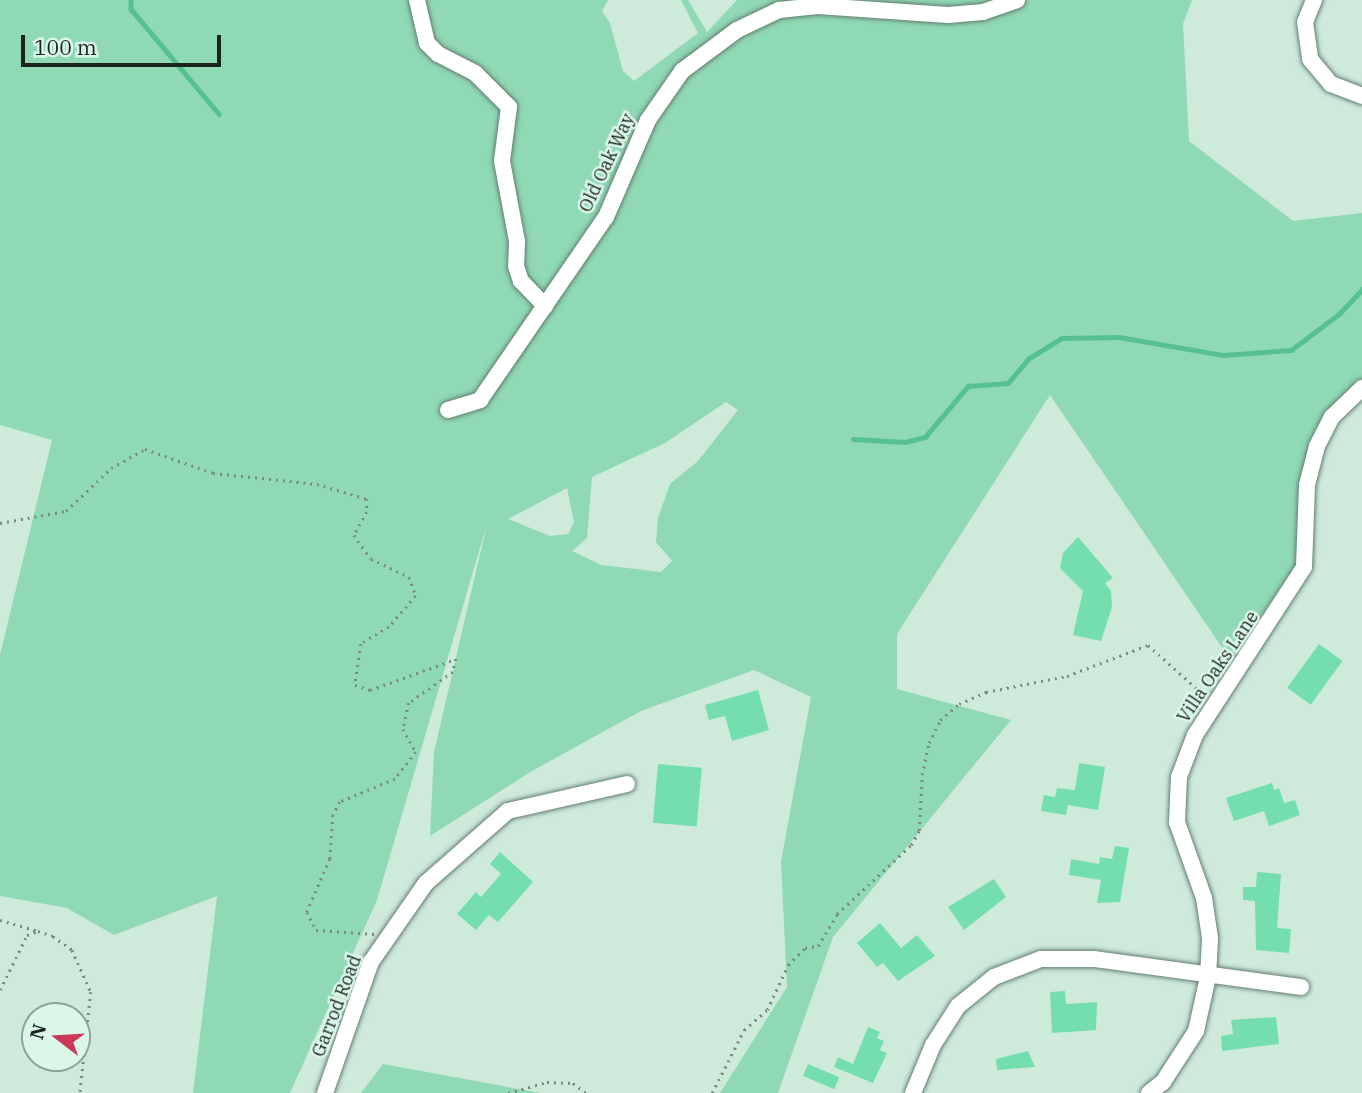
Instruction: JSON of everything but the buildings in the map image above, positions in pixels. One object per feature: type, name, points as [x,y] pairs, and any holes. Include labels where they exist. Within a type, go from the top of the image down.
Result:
[{"type":"street","points":[[417,0],[427,43],[438,54],[475,73],[509,107],[502,161],[517,241],[516,266],[521,281],[545,306]]},
{"type":"street","name":"Old Oak Way","points":[[447,410],[480,400],[606,217],[648,120],[675,81],[737,30],[779,10],[818,6],[948,15],[983,12],[1017,0]]},
{"type":"street","points":[[1314,0],[1305,22],[1310,59],[1331,84],[1362,96]]},
{"type":"street","name":"Villa Oaks Lane","points":[[1149,1093],[1163,1082],[1196,1031],[1209,977],[1210,938],[1204,898],[1177,822],[1176,800],[1195,735],[1270,625],[1304,567],[1307,485],[1317,446],[1332,417],[1362,388]]},
{"type":"street","name":"Garrod Road","points":[[325,1093],[371,962],[426,883],[508,811],[627,784]]},
{"type":"street","points":[[913,1093],[933,1045],[958,1006],[994,977],[1041,959],[1094,960],[1301,987]]},
{"type":"path","points":[[0,523],[66,512],[111,468],[145,449],[213,473],[317,484],[366,499],[367,512],[354,535],[371,559],[410,577],[416,596],[389,627],[361,644],[355,685],[370,690],[456,659],[453,672],[409,703],[403,729],[416,752],[395,779],[340,802],[333,815],[330,859],[307,912],[316,930],[348,929],[388,936]]},
{"type":"path","points":[[712,1093],[744,1030],[767,1010],[788,965],[805,948],[818,946],[837,914],[915,838],[929,743],[940,720],[959,704],[986,692],[1067,676],[1148,645],[1215,704]]},
{"type":"path","points":[[0,920],[38,931],[72,950],[91,992],[80,1093]]},
{"type":"path","points":[[0,990],[27,935],[38,931]]},
{"type":"path","points":[[508,1093],[547,1082],[573,1083],[586,1093]]},
{"type":"green space","points":[[0,0],[608,0],[602,11],[610,23],[623,71],[634,81],[698,33],[681,0],[688,0],[707,32],[737,0],[1192,0],[1183,24],[1189,141],[1293,221],[1362,213],[1362,384],[1328,414],[1297,565],[1230,659],[1050,395],[897,634],[897,689],[1011,720],[833,937],[778,1093],[720,1093],[787,987],[781,862],[811,697],[754,670],[641,711],[532,771],[430,836],[434,752],[487,524],[377,900],[290,1093],[193,1093],[217,896],[114,935],[67,908],[0,896],[0,655],[52,440],[0,425]],"holes":[[[726,402],[738,410],[698,461],[670,484],[658,518],[656,542],[672,561],[661,572],[601,565],[572,551],[587,538],[592,477],[665,443]],[[567,488],[574,522],[568,534],[550,536],[508,519]]]},
{"type":"green space","points":[[383,1064],[541,1093],[361,1093]]},
{"type":"waterway","points":[[131,0],[131,9],[219,114]]},
{"type":"waterway","points":[[853,439],[905,442],[925,437],[968,386],[1008,383],[1028,359],[1061,338],[1119,337],[1223,355],[1291,350],[1339,314],[1362,289]]}]
